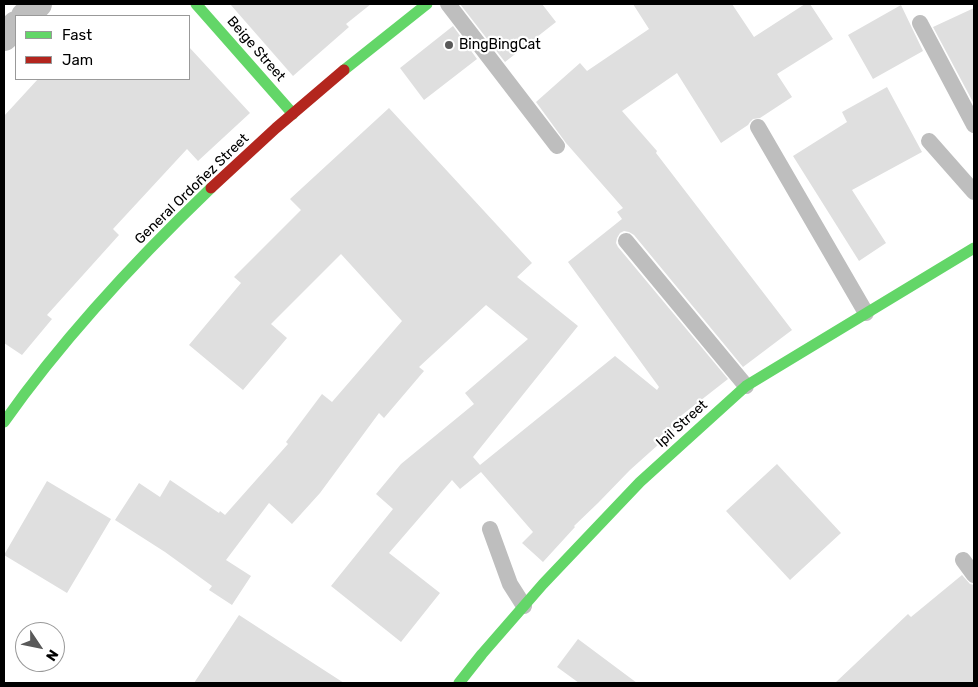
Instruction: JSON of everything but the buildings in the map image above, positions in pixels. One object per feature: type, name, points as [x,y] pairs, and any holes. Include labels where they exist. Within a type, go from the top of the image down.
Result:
[{"type":"street","points":[[26,15],[38,4]]},
{"type":"street","name":"Beige Street","points":[[196,4],[293,114]]},
{"type":"street","name":"General Ordoñez Street","points":[[4,422],[66,341],[124,276],[227,172],[293,114],[427,4]]},
{"type":"street","points":[[4,37],[15,26]]},
{"type":"street","name":"Ipil Street","points":[[459,683],[543,584],[640,482],[746,386],[974,248]]},
{"type":"lane","points":[[448,4],[556,146]]},
{"type":"lane","points":[[920,24],[974,124]]},
{"type":"lane","points":[[758,127],[866,314]]},
{"type":"lane","points":[[929,141],[974,192]]},
{"type":"lane","points":[[626,241],[746,386]]},
{"type":"lane","points":[[490,528],[510,584],[524,606]]},
{"type":"lane","points":[[963,560],[974,575]]},
{"type":"traffic: fast","points":[[196,4],[293,114]]},
{"type":"traffic: fast","points":[[344,70],[427,4]]},
{"type":"traffic: fast","points":[[4,422],[51,360],[102,300],[155,243],[211,188]]},
{"type":"traffic: fast","points":[[459,683],[543,584],[640,482],[746,386],[974,248]]},
{"type":"traffic: jam","points":[[211,188],[276,128],[344,70]]},
{"type":"place","name":"BingBingCat","points":[[449,45]]}]
